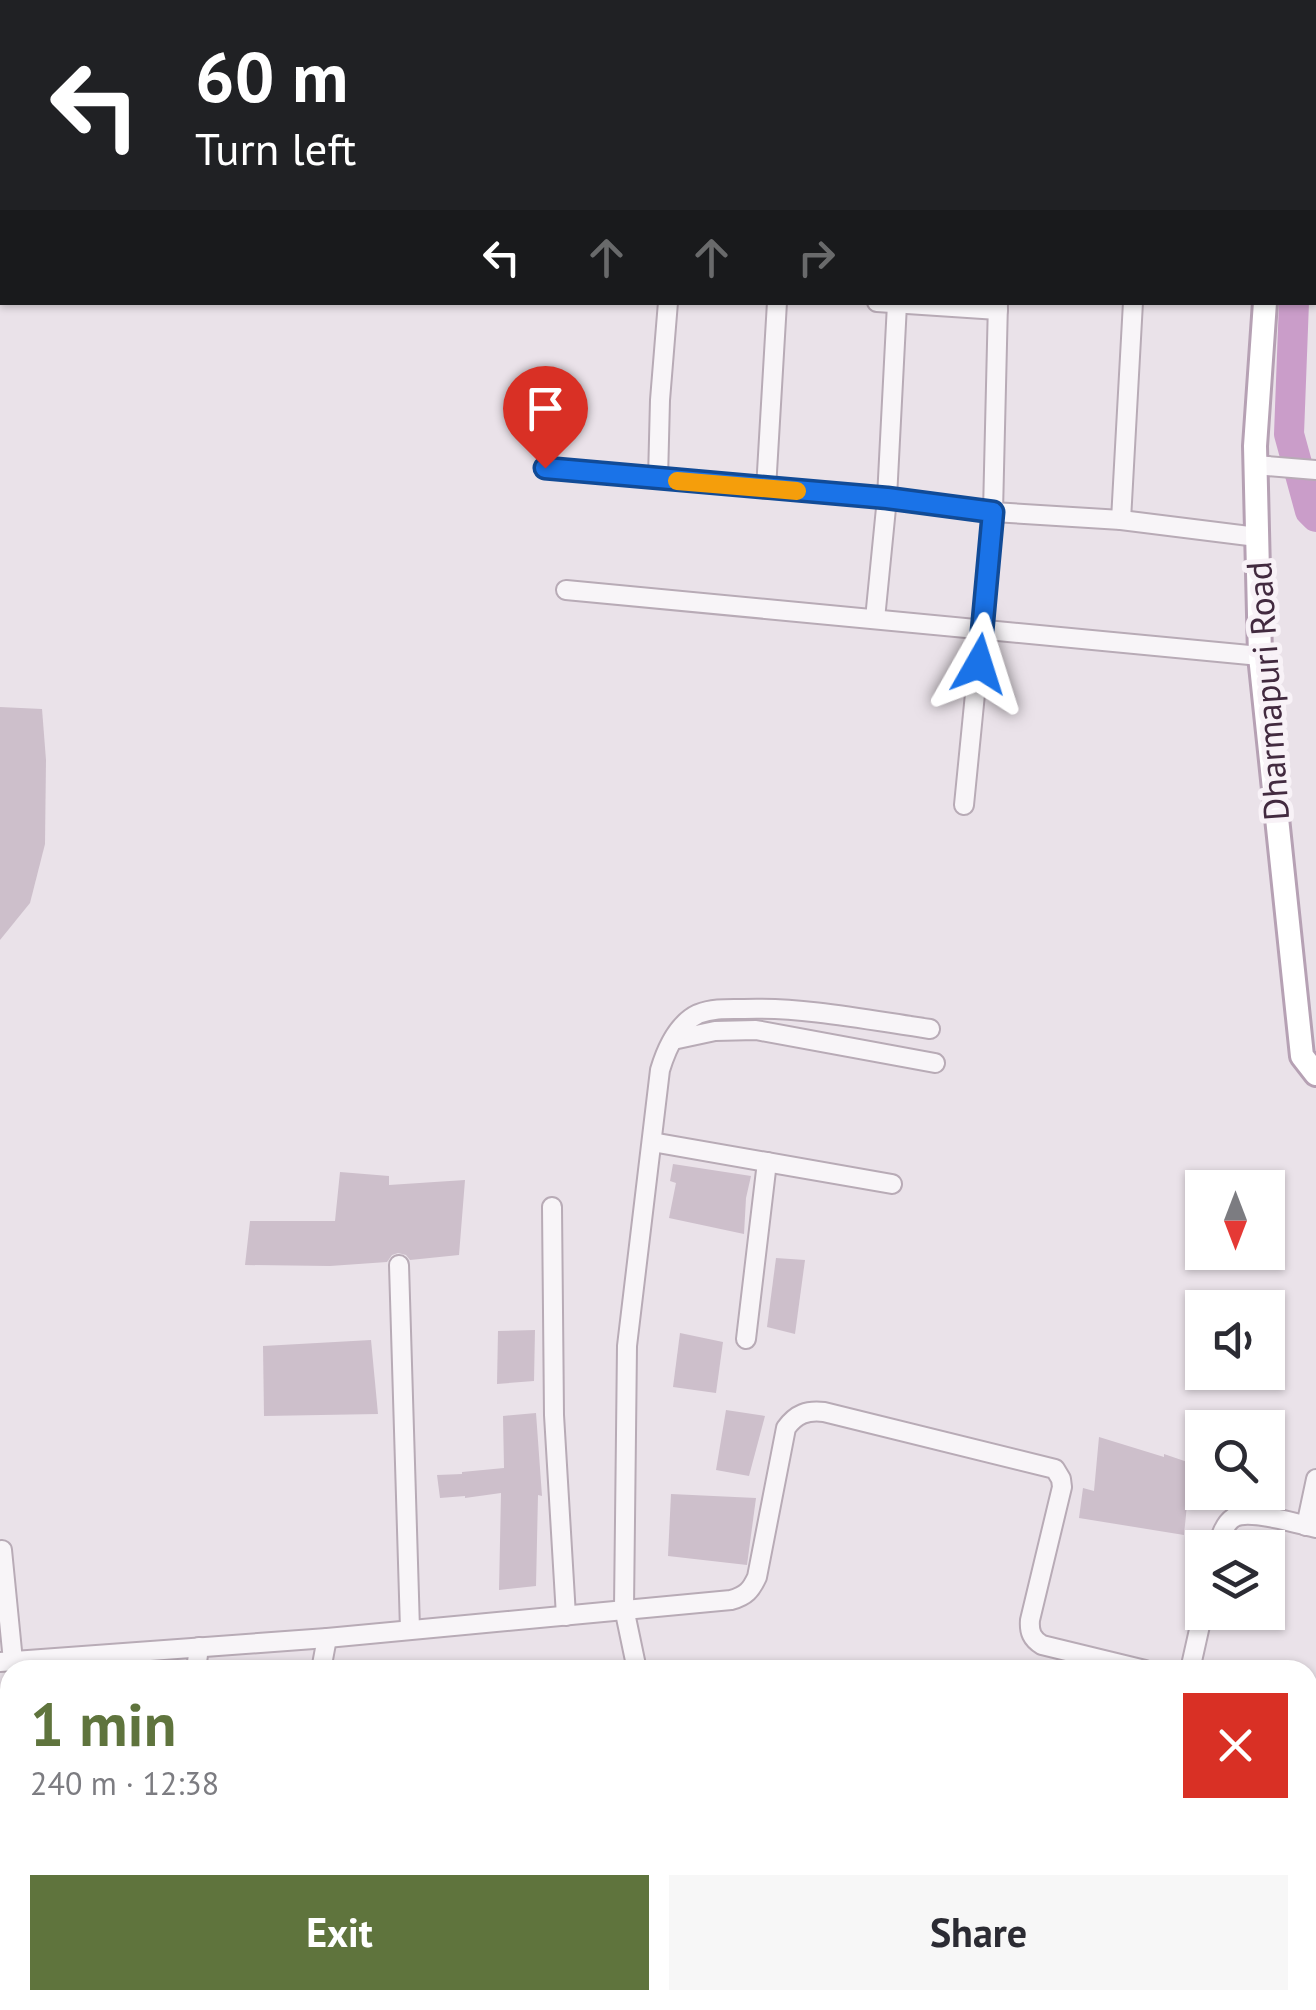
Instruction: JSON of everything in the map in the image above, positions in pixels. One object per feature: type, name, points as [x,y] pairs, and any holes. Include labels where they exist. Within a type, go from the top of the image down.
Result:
[{"type":"main road","name":"Dharmapuri Road","points":[[1265,305],[1255,465],[1260,656],[1302,1056],[1316,1074]]},
{"type":"street","points":[[658,479],[668,305]]},
{"type":"street","points":[[766,489],[778,305]]},
{"type":"street","points":[[875,619],[887,498],[897,305]]},
{"type":"street","points":[[948,305],[998,306],[993,512],[964,805]]},
{"type":"street","points":[[1121,520],[1134,305]]},
{"type":"street","points":[[1255,465],[1316,470]]},
{"type":"street","points":[[545,468],[887,498],[993,512],[1121,520],[1257,537]]},
{"type":"street","points":[[566,590],[1260,656]]},
{"type":"street","points":[[635,1660],[624,1608],[627,1346],[664,1055],[684,1024],[714,1009],[784,1008],[930,1029]]},
{"type":"street","points":[[673,1040],[714,1032],[756,1030],[935,1063]]},
{"type":"street","points":[[652,1142],[892,1184]]},
{"type":"street","points":[[746,1339],[767,1162]]},
{"type":"street","points":[[552,1207],[554,1414],[566,1616]]},
{"type":"street","points":[[399,1264],[410,1629]]},
{"type":"street","points":[[20,1660],[327,1638],[732,1600],[744,1596],[757,1577],[786,1428],[793,1418],[812,1410],[1055,1469],[1062,1487],[1030,1620],[1031,1634],[1042,1645],[1103,1660]]},
{"type":"street","points":[[1223,1530],[1232,1518],[1244,1515],[1311,1527],[1316,1479]]},
{"type":"street","points":[[2,1550],[7,1660]]},
{"type":"street","points":[[1192,1660],[1199,1630]]},
{"type":"street","points":[[324,1660],[327,1638]]},
{"type":"street","points":[[197,1660],[199,1646]]},
{"type":"building","points":[[0,707],[42,709],[46,760],[45,844],[30,903],[0,940]]},
{"type":"building","points":[[673,1164],[751,1176],[744,1234],[669,1218],[676,1183],[670,1181]]},
{"type":"building","points":[[340,1172],[389,1176],[389,1185],[465,1180],[459,1255],[410,1260],[398,1253],[387,1262],[330,1266],[245,1265],[250,1221],[335,1221]]},
{"type":"building","points":[[776,1258],[805,1260],[795,1334],[767,1327]]},
{"type":"building","points":[[535,1330],[534,1381],[497,1384],[498,1331]]},
{"type":"building","points":[[680,1333],[723,1342],[716,1393],[673,1387]]},
{"type":"building","points":[[371,1340],[378,1414],[264,1416],[263,1346]]},
{"type":"building","points":[[726,1410],[765,1416],[749,1476],[716,1470]]},
{"type":"building","points":[[536,1413],[542,1496],[538,1495],[536,1586],[499,1590],[501,1493],[440,1498],[437,1475],[504,1468],[503,1416]]},
{"type":"building","points":[[1099,1437],[1185,1461],[1184,1535],[1079,1518],[1083,1488],[1094,1491]]},
{"type":"building","points":[[671,1494],[756,1498],[747,1565],[668,1556]]},
{"type":"waterway","points":[[1294,305],[1289,434],[1310,511],[1316,517]]},
{"type":"slow traffic","points":[[677,481],[797,491]]},
{"type":"route","points":[[545,468],[887,498],[993,512],[979,664]]}]
